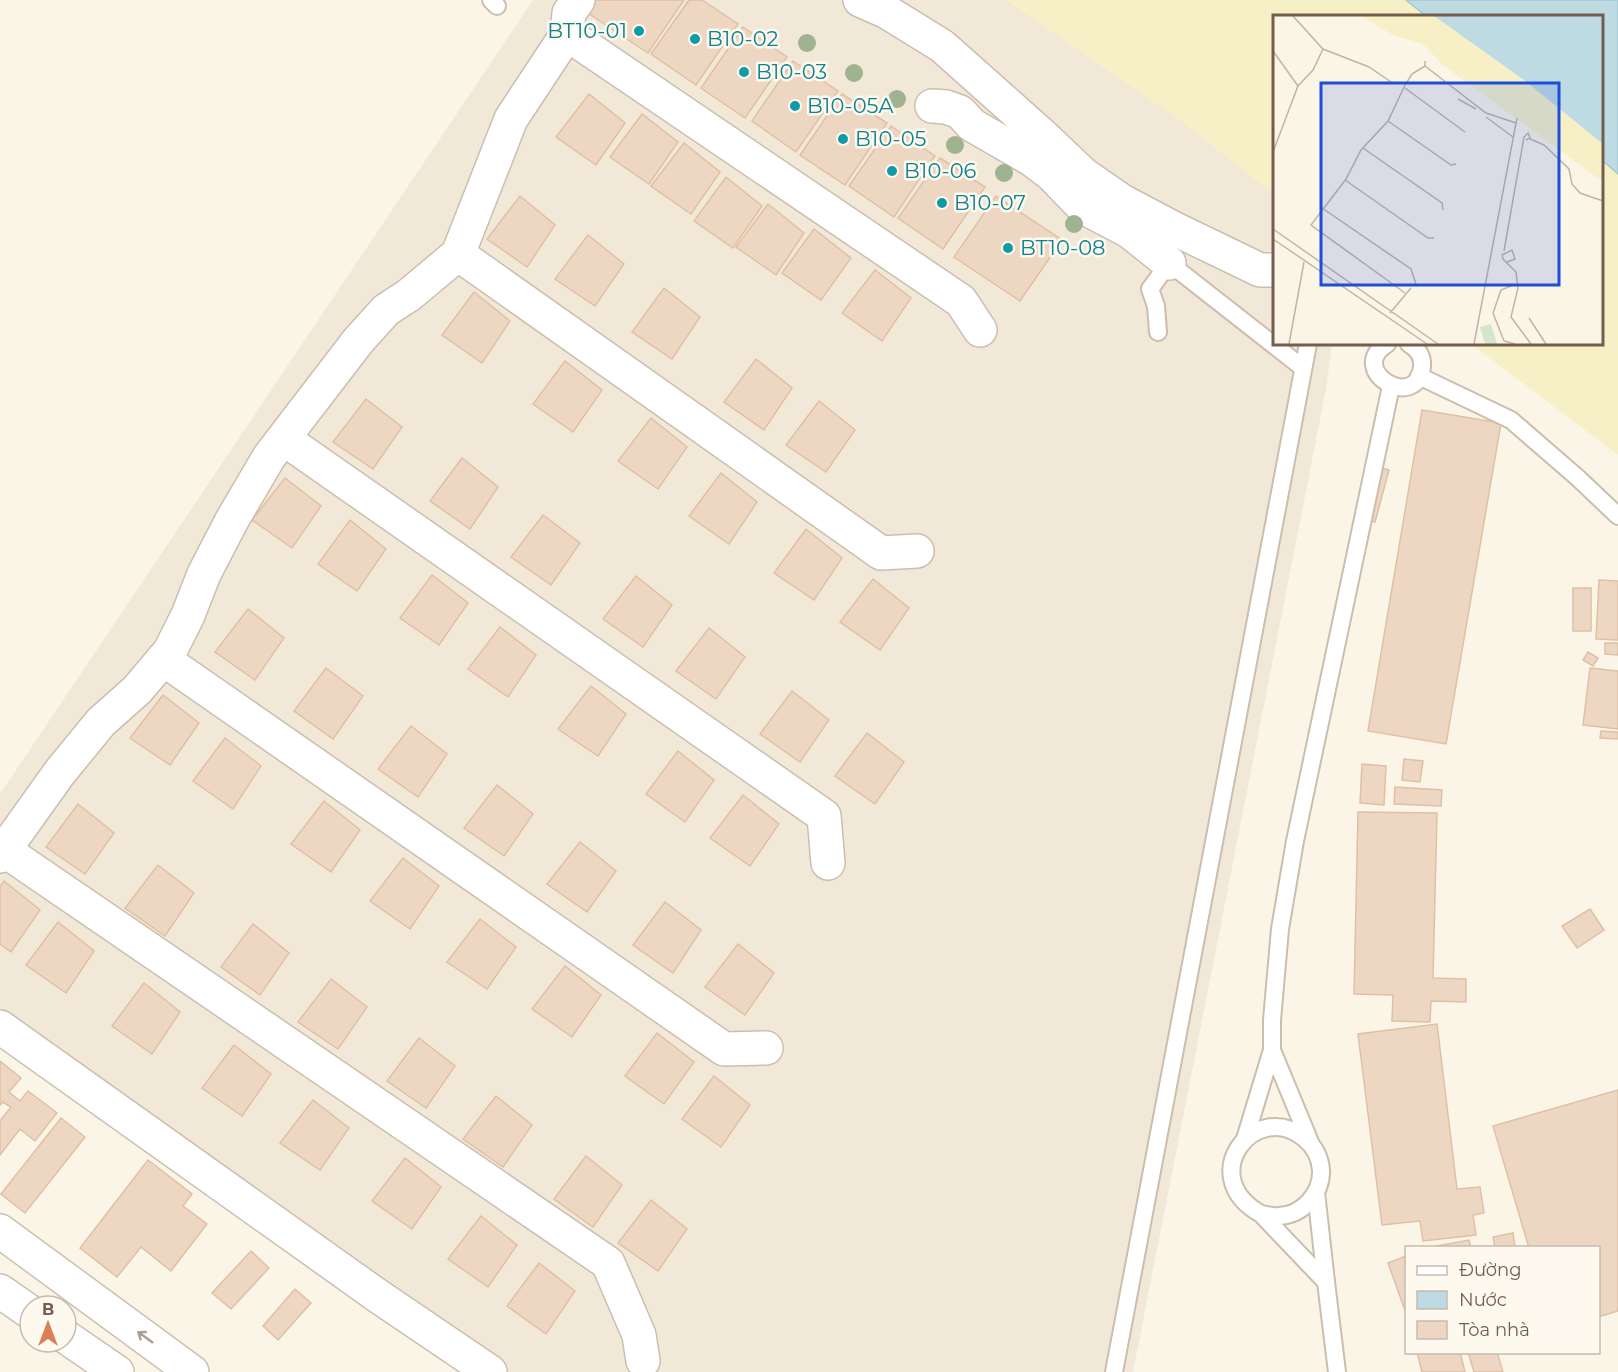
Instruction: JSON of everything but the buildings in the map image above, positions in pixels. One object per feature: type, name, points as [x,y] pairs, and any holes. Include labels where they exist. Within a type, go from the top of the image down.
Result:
[{"type":"street","points":[[578,0],[569,13],[567,34],[511,119],[458,254],[409,295],[386,310],[358,340],[269,457],[204,574],[188,615],[170,651],[137,690],[101,722],[60,772],[2,853],[608,1263],[639,1335],[640,1368]]},
{"type":"street","points":[[860,0],[887,12],[942,45],[1083,174],[1122,201],[1260,270],[1273,270]]},
{"type":"street","points":[[567,34],[961,301],[980,330]]},
{"type":"street","points":[[932,105],[960,112],[972,125],[1031,159],[1052,175],[1083,207],[1129,231],[1169,263]]},
{"type":"street","points":[[458,254],[881,553],[917,551]]},
{"type":"street","points":[[284,439],[824,816],[828,863]]},
{"type":"street","points":[[163,659],[724,1050],[766,1048]]},
{"type":"street","points":[[0,1027],[273,1222],[490,1372]]},
{"type":"street","points":[[0,1231],[192,1372]]},
{"type":"street","points":[[0,1291],[18,1304]]},
{"type":"street","points":[[78,1345],[117,1372]]},
{"type":"lane","points":[[1158,332],[1156,306],[1150,290],[1169,263],[1273,344]]},
{"type":"lane","points":[[1274,345],[1303,368]]},
{"type":"lane","points":[[1114,1372],[1308,345]]},
{"type":"lane","points":[[1386,345],[1377,355],[1375,363],[1380,378],[1391,386],[1407,386],[1419,376],[1421,355],[1411,345]]},
{"type":"lane","points":[[1419,376],[1511,420],[1618,516]]},
{"type":"lane","points":[[1326,1282],[1261,1214],[1248,1207],[1238,1195],[1233,1184],[1231,1168],[1236,1152],[1245,1139],[1272,1050],[1272,1020],[1280,929],[1295,841],[1391,386]]},
{"type":"lane","points":[[1272,1050],[1311,1143],[1319,1156],[1321,1172],[1316,1192],[1336,1372]]},
{"type":"lane","points":[[1245,1139],[1258,1131],[1282,1127],[1297,1132],[1311,1143]]},
{"type":"lane","points":[[1261,1214],[1278,1216],[1294,1213],[1307,1205],[1316,1192]]},
{"type":"shaded area","points":[[533,0],[1375,0],[1273,15],[1273,345],[1332,345],[1326,389],[1133,1372],[462,1372],[0,1047],[0,794]]},
{"type":"sand","points":[[1006,0],[1406,0],[1425,15],[1273,15],[1273,193],[1181,121]]},
{"type":"sand","points":[[1603,161],[1618,174],[1618,455],[1472,345],[1603,345]]},
{"type":"water","points":[[1406,0],[1618,0],[1618,174],[1603,161],[1603,15],[1425,15]]},
{"type":"place","name":"BT10-01","points":[[639,31]]},
{"type":"place","name":"B10-02","points":[[695,39]]},
{"type":"place","name":"B10-03","points":[[744,72]]},
{"type":"place","name":"B10-05A","points":[[795,106]]},
{"type":"place","name":"B10-05","points":[[843,139]]},
{"type":"place","name":"B10-06","points":[[892,171]]},
{"type":"place","name":"B10-07","points":[[942,203]]},
{"type":"place","name":"BT10-08","points":[[1008,248]]}]
